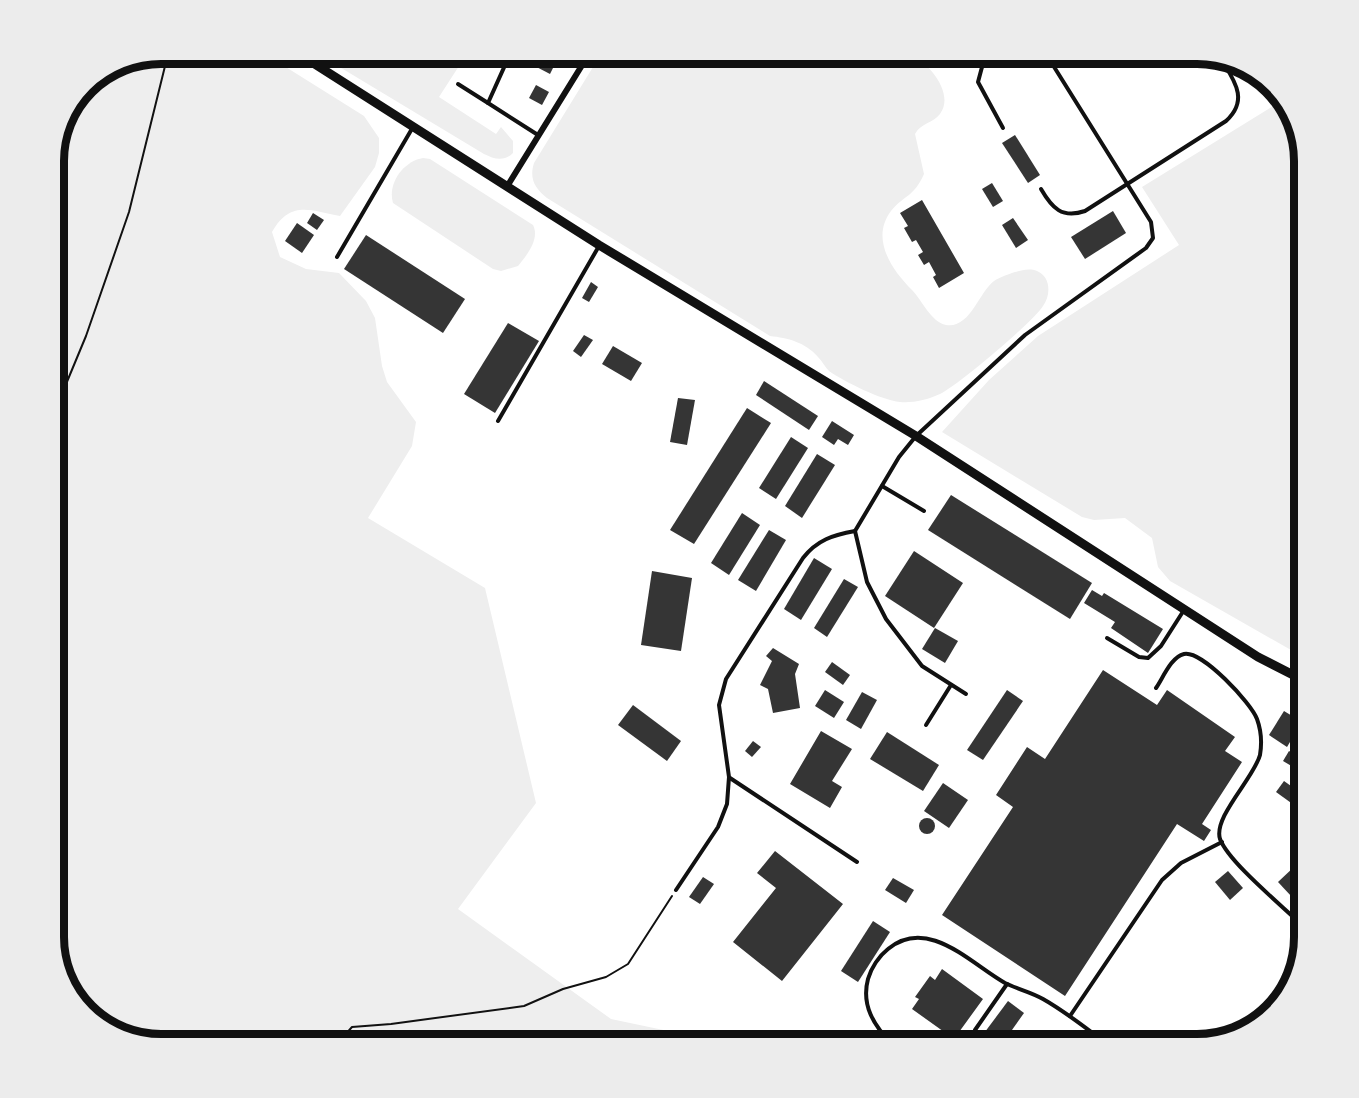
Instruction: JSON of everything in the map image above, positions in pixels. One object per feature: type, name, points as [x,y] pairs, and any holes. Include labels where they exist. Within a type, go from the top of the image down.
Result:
[{"type":"main road","points":[[315,64],[599,245],[916,436],[1258,657],[1294,675]]},
{"type":"street","points":[[508,185],[583,64]]},
{"type":"lane","points":[[488,103],[506,64]]},
{"type":"lane","points":[[986,64],[982,67],[978,82],[1003,128]]},
{"type":"lane","points":[[966,694],[922,666],[878,607],[867,582],[855,531],[899,456],[916,436],[1041,321],[1151,244],[1153,227],[1052,64]]},
{"type":"lane","points":[[1041,189],[1053,208],[1068,215],[1085,211],[1234,114],[1239,95],[1237,85],[1227,70]]},
{"type":"lane","points":[[458,84],[538,135]]},
{"type":"lane","points":[[337,257],[413,127]]},
{"type":"lane","points":[[498,421],[599,245]]},
{"type":"lane","points":[[882,486],[924,511]]},
{"type":"lane","points":[[676,890],[723,816],[730,791],[719,705],[729,673],[810,549],[827,538],[855,531]]},
{"type":"lane","points":[[1107,638],[1139,657],[1148,658],[1161,646],[1185,610]]},
{"type":"lane","points":[[1156,688],[1178,657],[1184,654],[1196,656],[1239,693],[1257,719],[1261,736],[1260,753],[1254,770],[1220,824],[1222,842],[1232,857],[1294,917]]},
{"type":"lane","points":[[926,725],[951,685]]},
{"type":"lane","points":[[729,777],[856,862]]},
{"type":"lane","points":[[1070,1016],[1162,880],[1181,863],[1222,842]]},
{"type":"lane","points":[[883,1034],[874,1023],[866,998],[866,986],[870,974],[884,952],[899,941],[915,937],[935,940],[1007,984],[1030,992],[1070,1016],[1094,1034]]},
{"type":"lane","points":[[975,1030],[1007,984]]},
{"type":"path","points":[[65,387],[86,336],[129,212],[166,64]]},
{"type":"path","points":[[346,1034],[352,1027],[524,1006],[563,989],[606,977],[628,964],[676,890]]},
{"type":"shaded area","points":[[161,64],[281,64],[364,116],[379,138],[379,153],[375,167],[340,216],[310,210],[294,211],[286,215],[272,232],[280,257],[306,269],[339,273],[366,301],[375,318],[382,366],[387,382],[416,422],[412,446],[368,518],[485,588],[536,803],[458,909],[611,1019],[682,1034],[161,1034],[142,1032],[113,1021],[85,996],[74,979],[65,943],[65,155],[74,119],[85,102],[113,77],[130,70]]},
{"type":"shaded area","points":[[335,64],[456,64],[459,66],[439,97],[496,134],[501,127],[513,141],[513,153],[506,158],[499,159],[484,154]]},
{"type":"shaded area","points":[[595,64],[925,64],[938,80],[944,97],[944,106],[937,117],[915,134],[924,174],[913,192],[891,211],[885,222],[883,243],[891,264],[931,315],[946,325],[954,325],[968,316],[994,281],[1020,271],[1034,270],[1045,277],[1048,287],[1046,302],[994,353],[949,389],[925,399],[892,401],[844,380],[829,371],[813,352],[802,344],[770,336],[547,198],[536,187],[532,174],[534,163]]},
{"type":"shaded area","points":[[1276,105],[1285,119],[1293,142],[1294,161],[1294,652],[1170,581],[1158,567],[1152,538],[1125,518],[1094,520],[1082,517],[942,432],[989,380],[1038,336],[1179,245],[1142,187]]},
{"type":"shaded area","points":[[423,158],[430,159],[533,225],[534,241],[518,266],[501,271],[493,269],[393,203],[392,188],[399,174],[409,163]]},
{"type":"building","points":[[531,64],[555,64],[550,74]]},
{"type":"building","points":[[536,85],[549,92],[542,105],[529,98]]},
{"type":"building","points":[[1015,135],[1040,175],[1028,183],[1002,143]]},
{"type":"building","points":[[992,183],[1003,201],[993,207],[982,189]]},
{"type":"building","points":[[922,200],[964,273],[939,288],[933,277],[936,275],[929,262],[924,265],[918,255],[923,252],[916,240],[912,242],[904,228],[908,226],[900,213]]},
{"type":"building","points":[[1113,211],[1126,233],[1085,259],[1071,237]]},
{"type":"building","points":[[313,213],[324,220],[317,230],[307,223]]},
{"type":"building","points":[[1013,218],[1028,240],[1016,248],[1002,225]]},
{"type":"building","points":[[297,223],[314,235],[302,253],[285,241]]},
{"type":"building","points":[[366,235],[465,299],[443,333],[344,269]]},
{"type":"building","points":[[591,282],[598,287],[589,302],[582,298]]},
{"type":"building","points":[[508,323],[539,341],[495,413],[464,394]]},
{"type":"building","points":[[584,335],[593,340],[581,357],[573,351]]},
{"type":"building","points":[[613,346],[642,363],[631,381],[602,364]]},
{"type":"building","points":[[764,381],[818,416],[809,430],[756,395]]},
{"type":"building","points":[[678,398],[695,400],[687,445],[670,442]]},
{"type":"building","points":[[747,408],[771,423],[694,544],[670,530]]},
{"type":"building","points":[[832,421],[854,435],[848,445],[838,439],[834,445],[822,437]]},
{"type":"building","points":[[791,437],[808,448],[776,499],[759,488]]},
{"type":"building","points":[[817,454],[835,465],[802,518],[785,506]]},
{"type":"building","points":[[951,495],[1092,583],[1070,619],[928,530]]},
{"type":"building","points":[[742,513],[760,525],[729,575],[711,563]]},
{"type":"building","points":[[769,530],[786,540],[756,591],[738,580]]},
{"type":"building","points":[[914,551],[963,583],[934,628],[885,596]]},
{"type":"building","points":[[814,558],[832,569],[801,620],[784,609]]},
{"type":"building","points":[[652,571],[692,578],[681,651],[641,645]]},
{"type":"building","points":[[844,579],[858,587],[827,637],[814,628]]},
{"type":"building","points":[[1092,590],[1102,596],[1104,593],[1163,629],[1148,653],[1111,628],[1115,622],[1084,603]]},
{"type":"building","points":[[935,628],[958,641],[945,663],[922,649]]},
{"type":"building","points":[[773,648],[799,664],[795,674],[800,708],[773,713],[768,689],[760,685],[772,661],[766,656]]},
{"type":"building","points":[[832,662],[850,675],[843,685],[825,672]]},
{"type":"building","points":[[1103,670],[1157,705],[1167,690],[1235,737],[1225,751],[1242,762],[1202,824],[1211,830],[1204,841],[1177,824],[1065,996],[942,915],[1013,807],[996,795],[1027,747],[1045,759]]},
{"type":"building","points":[[825,690],[844,702],[834,718],[815,706]]},
{"type":"building","points":[[1007,690],[1023,701],[983,760],[967,750]]},
{"type":"building","points":[[862,692],[877,700],[861,729],[846,720]]},
{"type":"building","points":[[633,705],[681,741],[667,761],[618,725]]},
{"type":"building","points":[[1284,711],[1294,717],[1294,735],[1287,747],[1269,735]]},
{"type":"building","points":[[821,731],[852,749],[832,781],[842,787],[830,808],[790,784]]},
{"type":"building","points":[[887,732],[939,765],[923,791],[870,759]]},
{"type":"building","points":[[753,741],[761,747],[752,757],[745,751]]},
{"type":"building","points":[[1289,751],[1294,754],[1294,768],[1283,761]]},
{"type":"building","points":[[1284,781],[1294,788],[1294,805],[1276,792]]},
{"type":"building","points":[[943,783],[968,800],[949,828],[924,811]]},
{"type":"building","points":[[927,818],[933,820],[935,826],[933,832],[927,834],[921,832],[919,826],[921,820]]},
{"type":"building","points":[[775,851],[843,904],[782,981],[733,942],[776,888],[757,873]]},
{"type":"building","points":[[1294,867],[1294,899],[1278,882]]},
{"type":"building","points":[[1228,871],[1243,888],[1230,900],[1215,882]]},
{"type":"building","points":[[703,877],[714,884],[700,904],[689,897]]},
{"type":"building","points":[[893,878],[914,890],[906,903],[885,890]]},
{"type":"building","points":[[873,921],[890,932],[858,982],[841,971]]},
{"type":"building","points":[[942,969],[983,999],[958,1034],[947,1034],[912,1009],[919,999],[915,997],[930,976],[935,980]]},
{"type":"building","points":[[1008,1001],[1024,1013],[1009,1034],[983,1034]]}]
